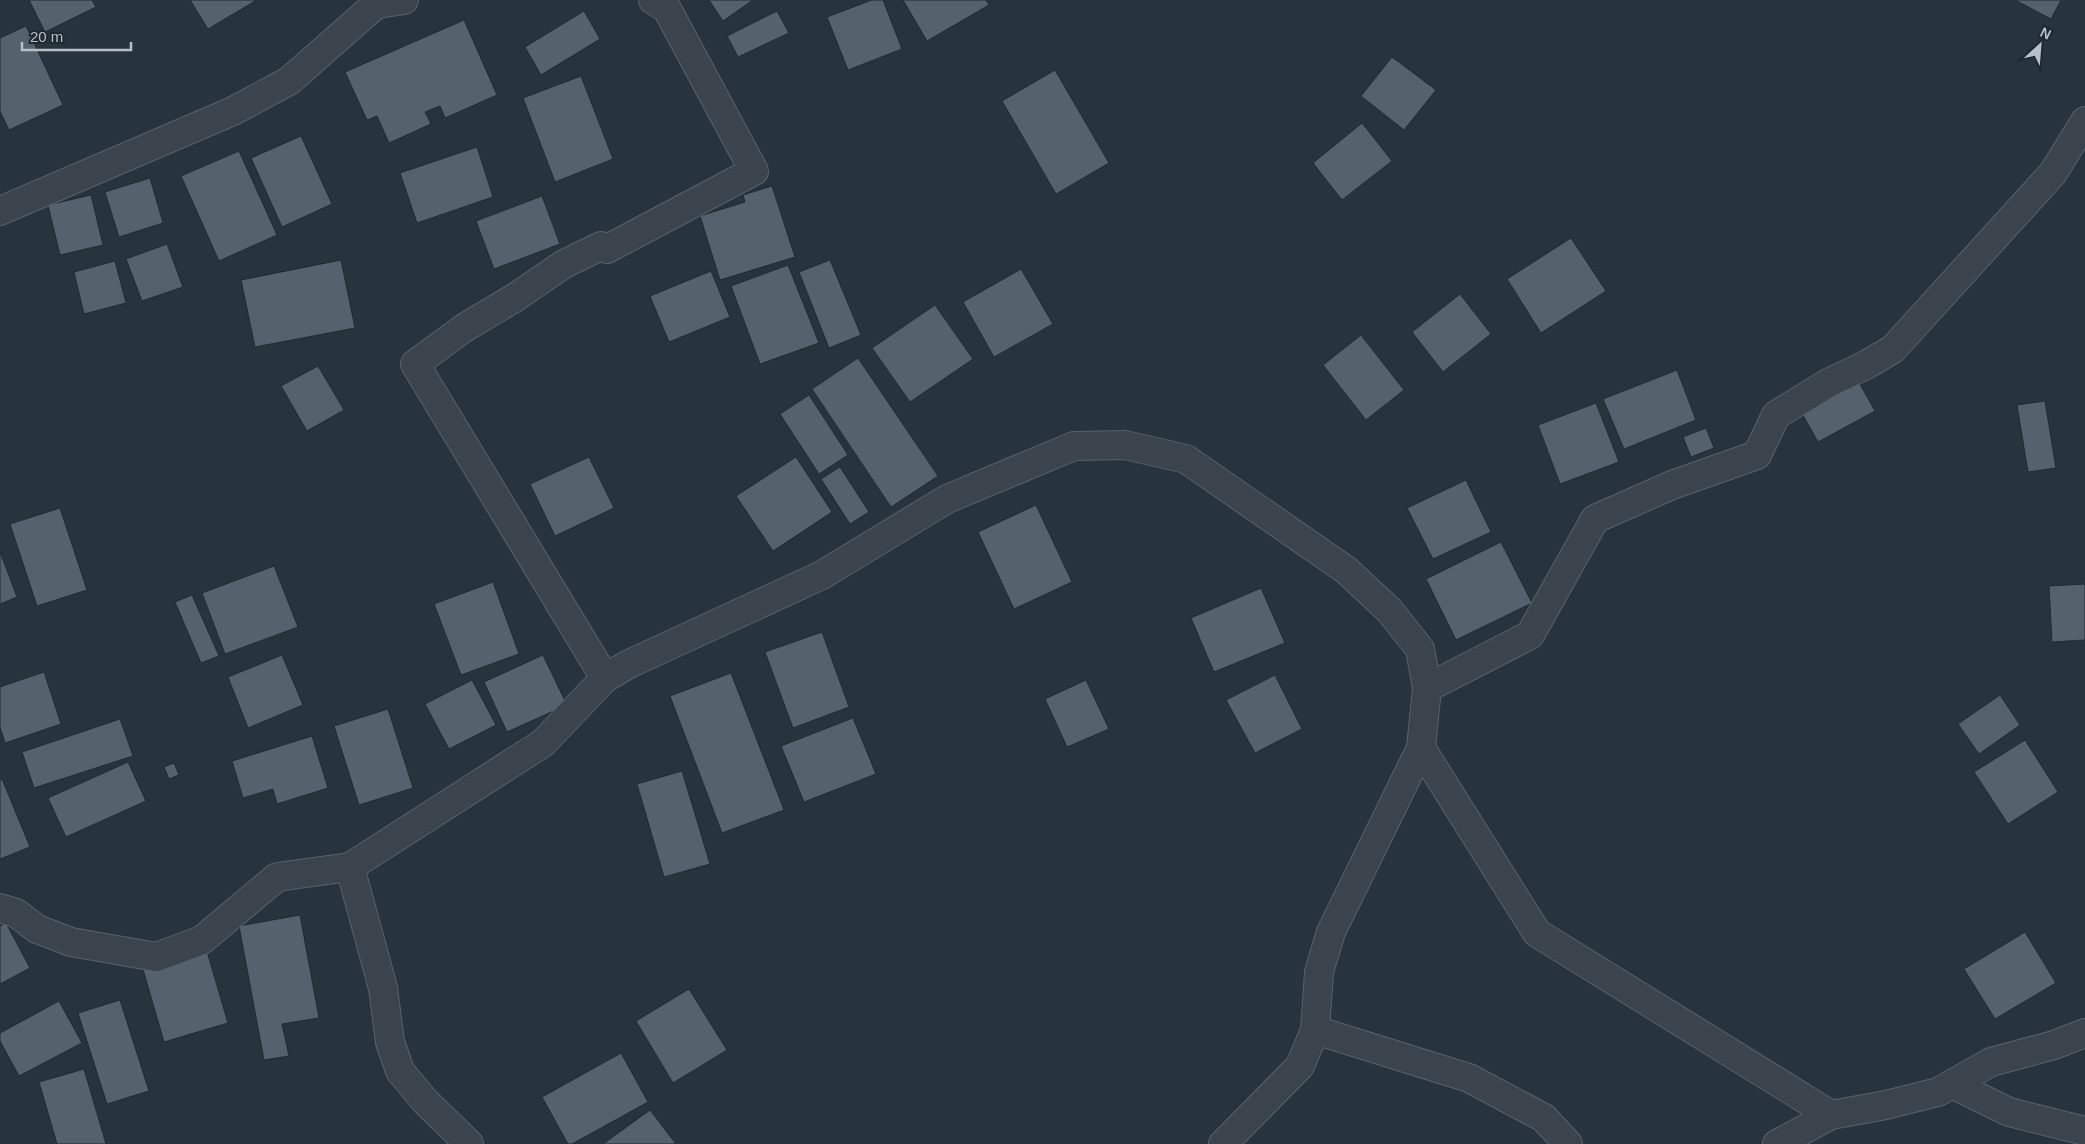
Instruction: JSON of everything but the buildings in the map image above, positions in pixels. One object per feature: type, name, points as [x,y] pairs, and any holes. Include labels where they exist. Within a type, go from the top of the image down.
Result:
[{"type":"street","points":[[605,678],[415,364],[464,328],[516,297],[564,264],[601,246],[607,249],[754,171],[667,9],[653,0]]},
{"type":"street","points":[[0,211],[233,111],[290,81],[388,1]]},
{"type":"street","points":[[1426,688],[1530,636],[1595,519],[1672,485],[1757,455],[1776,414],[1828,383],[1866,365],[1893,349],[2052,174],[2085,121]]},
{"type":"street","points":[[0,908],[16,913],[37,929],[71,942],[156,957],[202,940],[277,877],[350,867],[544,744],[605,678],[629,664],[822,576],[947,499],[1074,446],[1124,445],[1186,459],[1346,570],[1389,610],[1420,649],[1426,688],[1421,748],[1331,932],[1319,972],[1315,1030],[1300,1066],[1223,1144]]},
{"type":"street","points":[[1421,748],[1537,933],[1830,1115]]},
{"type":"street","points":[[350,867],[383,988],[390,1042],[400,1071],[425,1101],[470,1144]]},
{"type":"street","points":[[1315,1030],[1469,1078],[1544,1118],[1568,1144]]},
{"type":"street","points":[[1777,1144],[1830,1115],[1886,1105],[1938,1092],[1991,1062],[2054,1045],[2085,1033]]},
{"type":"street","points":[[1952,1084],[2009,1112],[2085,1131]]}]
